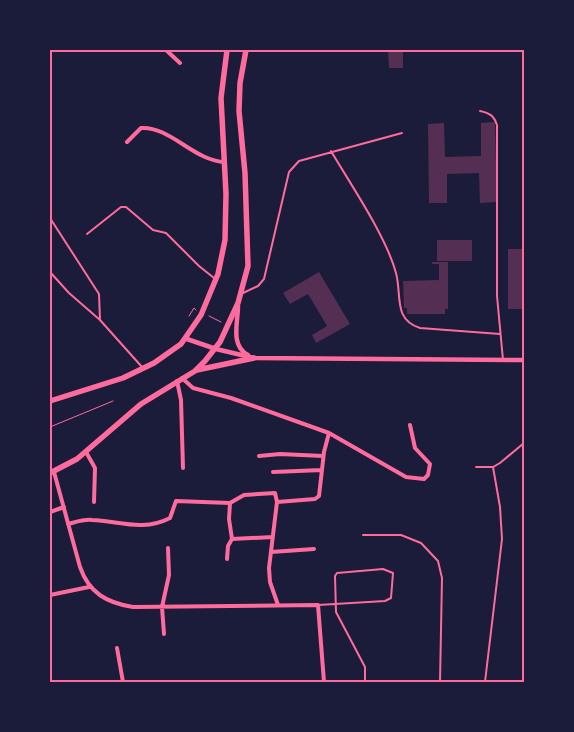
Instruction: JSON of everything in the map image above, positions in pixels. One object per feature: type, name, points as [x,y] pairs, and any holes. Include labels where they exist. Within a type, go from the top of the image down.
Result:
[{"type":"highway","points":[[50,401],[144,369],[168,355],[186,338],[201,315],[216,279],[225,240],[225,162],[220,98],[227,50]]},
{"type":"highway","points":[[52,473],[86,452],[141,404],[194,371],[216,349],[238,303],[248,266],[246,180],[239,111],[240,83],[246,50]]},
{"type":"highway","points":[[194,371],[254,358]]},
{"type":"street","points":[[166,50],[180,63]]},
{"type":"street","points":[[127,142],[141,128],[157,130],[211,160],[225,162]]},
{"type":"street","points":[[238,303],[237,340],[242,352],[254,358]]},
{"type":"street","points":[[186,338],[216,349],[254,358],[524,360]]},
{"type":"street","points":[[180,379],[193,388],[231,398],[329,433],[406,477],[424,479],[428,475],[430,464],[415,448],[410,425]]},
{"type":"street","points":[[180,379],[183,468]]},
{"type":"street","points":[[278,502],[315,500],[319,496],[323,456],[329,433]]},
{"type":"street","points":[[86,452],[95,468],[94,502]]},
{"type":"street","points":[[259,456],[280,454],[323,456]]},
{"type":"street","points":[[273,472],[322,470]]},
{"type":"street","points":[[52,473],[64,507],[80,568],[89,587],[105,599],[121,605],[162,607],[318,605],[324,682]]},
{"type":"street","points":[[68,524],[93,520],[127,526],[162,522],[170,518],[176,501],[230,503],[244,495],[275,493],[278,502],[271,552],[270,582],[278,605]]},
{"type":"street","points":[[228,559],[228,546],[232,539],[229,519],[230,503]]},
{"type":"street","points":[[50,512],[64,507]]},
{"type":"street","points":[[232,539],[273,537]]},
{"type":"street","points":[[164,634],[162,607],[169,575],[168,548]]},
{"type":"street","points":[[271,552],[314,549]]},
{"type":"street","points":[[50,595],[89,587]]},
{"type":"street","points":[[117,648],[122,682]]},
{"type":"lane","points":[[480,111],[489,113],[495,118],[498,125],[497,296],[503,360]]},
{"type":"lane","points":[[241,294],[262,283],[266,274],[289,172],[299,161],[402,133]]},
{"type":"lane","points":[[331,151],[387,250],[396,275],[400,311],[404,319],[412,326],[420,328],[500,334]]},
{"type":"lane","points":[[86,234],[121,207],[126,207],[154,230],[166,233],[199,266],[216,279]]},
{"type":"lane","points":[[50,218],[99,294],[100,320]]},
{"type":"lane","points":[[50,272],[69,294],[100,320],[144,369]]},
{"type":"lane","points":[[476,467],[493,467],[500,464],[524,443]]},
{"type":"lane","points":[[485,682],[502,539],[500,507],[493,467]]},
{"type":"lane","points":[[363,535],[401,536],[421,543],[438,561],[442,578],[440,682]]},
{"type":"lane","points":[[318,605],[335,604],[385,601],[391,598],[393,573],[383,569],[337,573],[335,576],[335,604],[340,621],[365,667],[365,682]]},
{"type":"path","points":[[189,316],[194,308],[226,325]]},
{"type":"path","points":[[50,427],[113,402]]},
{"type":"building","points":[[388,50],[403,50],[403,68],[389,68]]},
{"type":"building","points":[[495,122],[497,202],[480,203],[479,173],[447,174],[447,203],[429,203],[428,124],[444,123],[445,157],[481,156],[481,123]]},
{"type":"building","points":[[437,240],[472,240],[472,261],[437,261]]},
{"type":"building","points":[[508,249],[523,249],[523,309],[508,309]]},
{"type":"building","points":[[432,262],[448,262],[448,309],[445,309],[445,314],[407,314],[407,308],[404,308],[403,281],[439,280],[439,264],[432,264]]},
{"type":"building","points":[[319,272],[350,324],[316,343],[312,335],[327,326],[308,294],[290,304],[283,293]]}]
